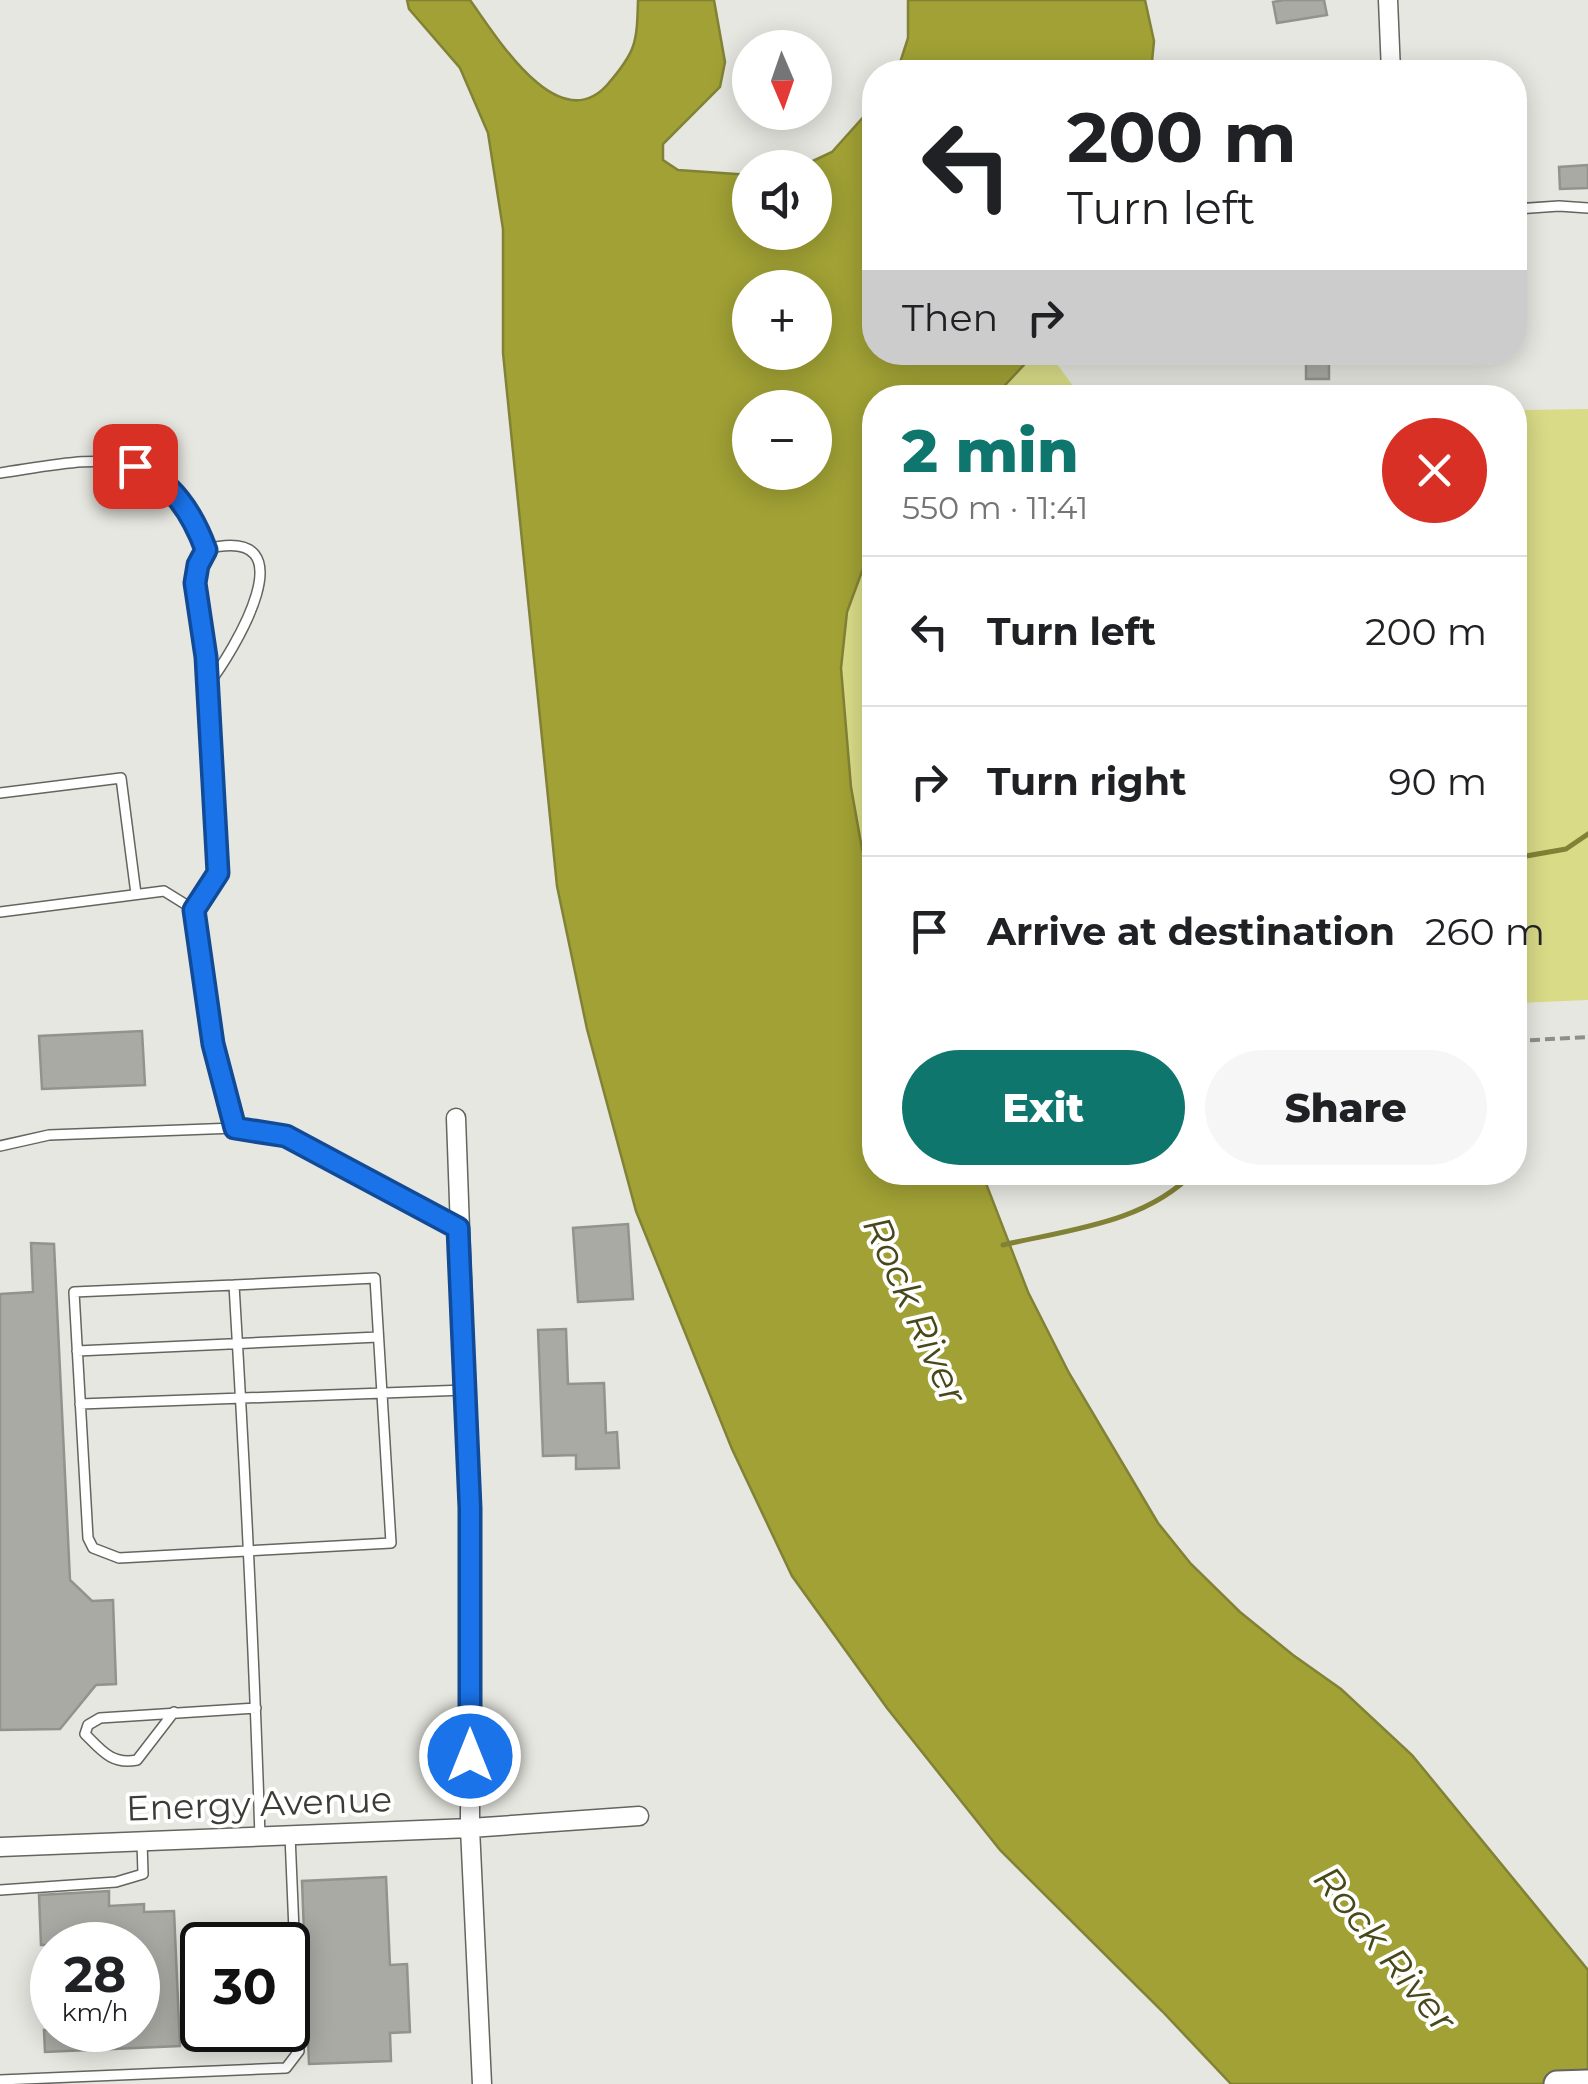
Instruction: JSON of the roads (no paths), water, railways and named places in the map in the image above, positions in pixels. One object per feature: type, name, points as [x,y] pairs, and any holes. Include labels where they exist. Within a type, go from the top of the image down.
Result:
[{"type":"main road","points":[[1557,2084],[1588,2082]]},
{"type":"street","points":[[1388,0],[1390,60]]},
{"type":"street","points":[[456,1118],[470,1508],[470,1828],[482,2084]]},
{"type":"street","name":"Energy Avenue","points":[[0,1847],[470,1828],[639,1816]]},
{"type":"lane","points":[[1527,208],[1588,208]]},
{"type":"lane","points":[[0,473],[87,460],[135,466],[155,474],[174,493],[195,520],[206,550]]},
{"type":"lane","points":[[207,686],[223,666],[256,603],[260,569],[254,554],[231,543],[206,550],[195,583],[207,686],[218,873],[194,910],[213,1044],[235,1128]]},
{"type":"lane","points":[[0,793],[122,778],[136,894]]},
{"type":"lane","points":[[0,912],[164,890],[194,910]]},
{"type":"lane","points":[[0,1146],[49,1135],[235,1128],[286,1136],[458,1228]]},
{"type":"lane","points":[[375,1278],[378,1337],[391,1542],[119,1558],[93,1548],[88,1538],[74,1292],[375,1278]]},
{"type":"lane","points":[[234,1285],[260,1836]]},
{"type":"lane","points":[[77,1351],[378,1337]]},
{"type":"lane","points":[[80,1404],[465,1390]]},
{"type":"lane","points":[[174,1712],[138,1760],[122,1763],[110,1758],[85,1734],[88,1726],[100,1718],[174,1712],[256,1708]]},
{"type":"lane","points":[[0,2080],[286,2068],[299,2051],[290,1835]]},
{"type":"lane","points":[[0,1890],[116,1882],[142,1874],[142,1841]]},
{"type":"water","name":"Rock River","points":[[407,0],[470,0],[530,76],[569,100],[588,98],[607,85],[624,64],[635,37],[638,0],[714,0],[725,62],[720,87],[663,144],[663,160],[678,170],[732,174],[732,250],[832,250],[832,152],[862,119],[862,365],[1024,365],[1005,385],[862,385],[862,571],[847,612],[841,668],[851,787],[862,849],[862,1185],[987,1185],[1028,1292],[1069,1373],[1158,1523],[1191,1564],[1240,1612],[1341,1689],[1412,1755],[1588,1970],[1588,2084],[1231,2084],[1000,1850],[887,1708],[792,1576],[732,1449],[636,1211],[587,1029],[557,886],[503,353],[503,229],[488,133],[460,68],[409,9]]},
{"type":"water","points":[[908,0],[1145,0],[1154,41],[1152,60],[901,60],[908,38]]},
{"type":"waterway","points":[[1527,856],[1566,849],[1588,834]]},
{"type":"waterway","points":[[1003,1245],[1129,1214],[1179,1185]]}]
